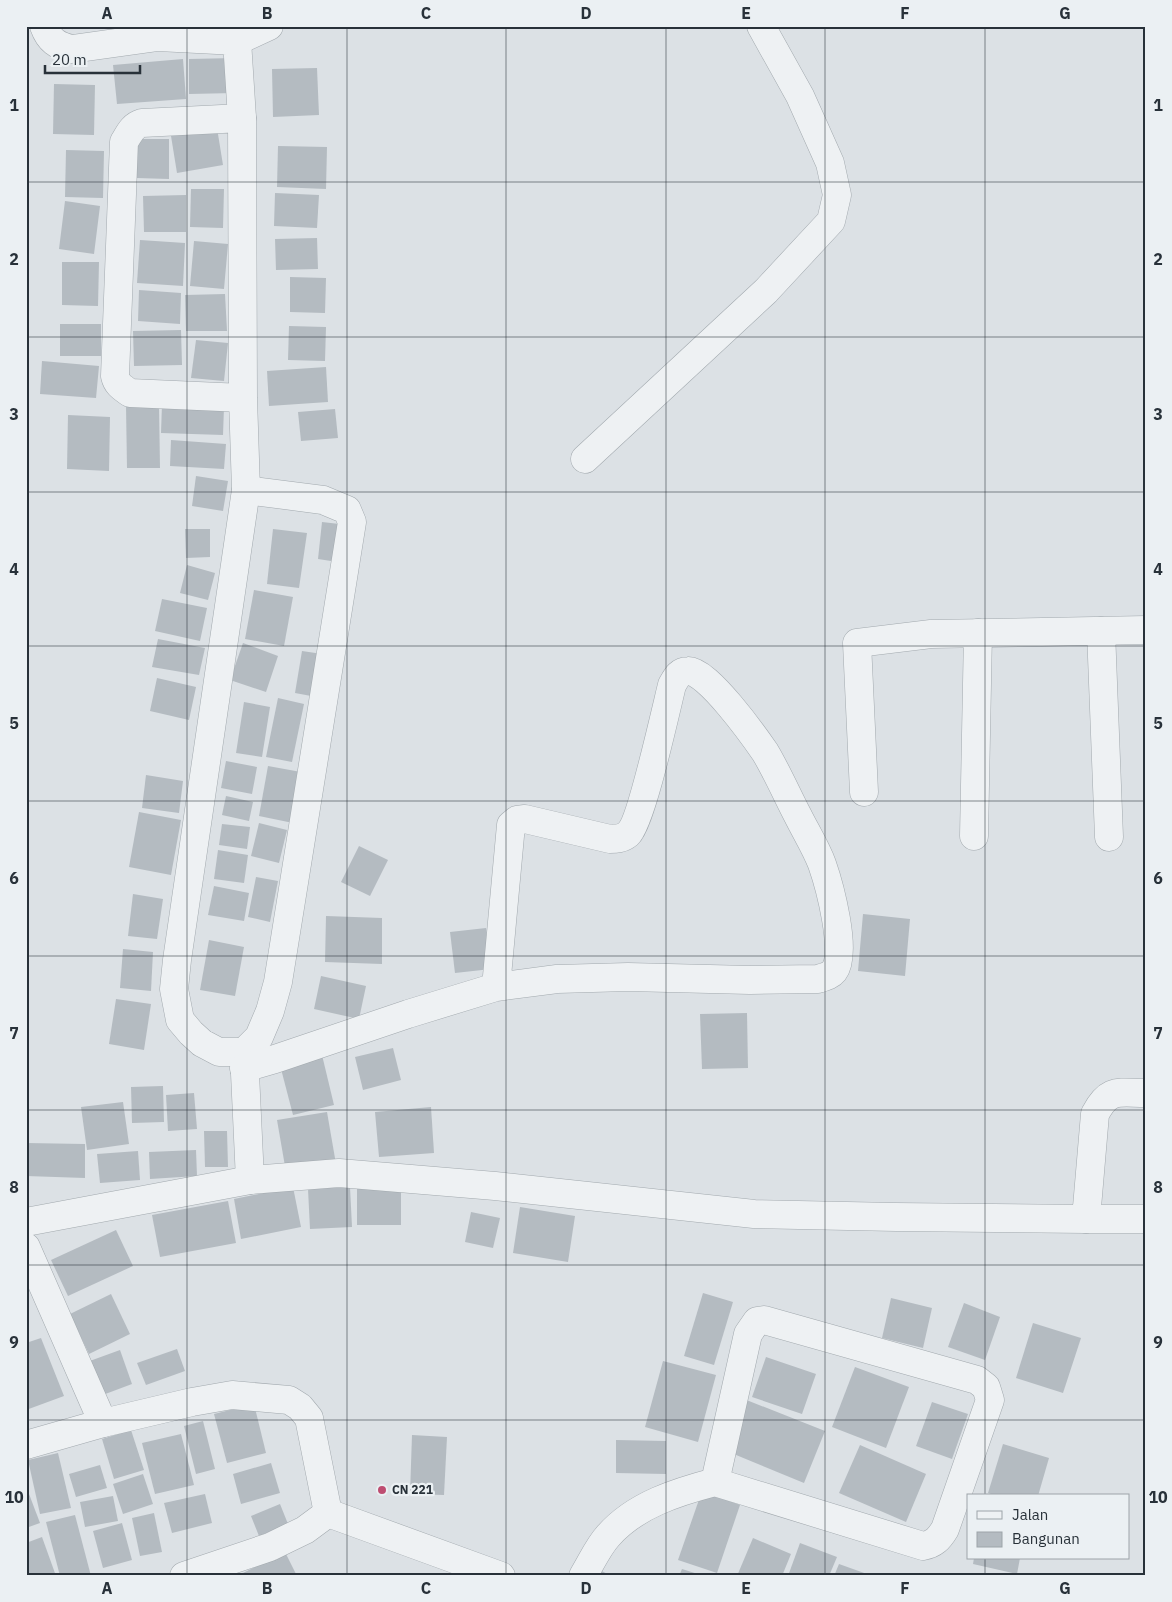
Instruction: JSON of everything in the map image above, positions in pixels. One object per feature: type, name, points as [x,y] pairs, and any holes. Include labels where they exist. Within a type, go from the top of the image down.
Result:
[{"type":"street","points":[[44,26],[48,37],[60,46],[72,49],[158,32],[237,41],[269,26]]},
{"type":"street","points":[[585,460],[766,290],[831,221],[838,195],[830,163],[800,96],[761,26]]},
{"type":"street","points":[[237,41],[242,118],[243,398],[246,490],[176,960],[174,989],[180,1020],[190,1033],[202,1042],[219,1052],[244,1060],[496,987],[557,979],[628,977],[750,980],[818,979],[828,976],[836,970],[839,957],[839,942],[835,912],[821,862],[766,754],[742,721],[708,682],[696,673],[689,671],[678,676],[672,685],[642,803],[629,833],[620,838],[610,839],[526,819],[517,820],[511,825],[496,987]]},
{"type":"street","points":[[242,118],[142,123],[136,125],[124,142],[115,376],[120,386],[130,393],[243,398]]},
{"type":"street","points":[[246,490],[323,500],[346,510],[352,522],[278,982],[270,1011],[259,1037],[244,1060],[250,1180]]},
{"type":"street","points":[[864,792],[857,643],[931,634],[1146,630]]},
{"type":"street","points":[[1101,631],[1109,837]]},
{"type":"street","points":[[974,836],[978,633]]},
{"type":"street","points":[[1086,1219],[1095,1114],[1102,1101],[1111,1094],[1146,1093]]},
{"type":"street","points":[[26,1222],[250,1180],[339,1173],[495,1186],[754,1214],[896,1218],[1146,1219]]},
{"type":"street","points":[[26,1247],[104,1423]]},
{"type":"street","points":[[583,1576],[607,1537],[624,1520],[663,1499],[715,1482],[923,1546],[929,1545],[938,1540],[945,1529],[990,1400],[986,1387],[977,1380],[949,1372],[764,1320],[756,1322],[748,1334],[715,1482]]},
{"type":"street","points":[[26,1445],[104,1423],[192,1402],[232,1395],[288,1400],[300,1407],[309,1418],[328,1513]]},
{"type":"street","points":[[184,1576],[270,1547],[305,1530],[328,1513]]},
{"type":"street","points":[[328,1513],[501,1576]]},
{"type":"building","points":[[235,58],[235,93],[189,94],[189,59]]},
{"type":"building","points":[[183,59],[186,99],[117,104],[113,65]]},
{"type":"building","points":[[317,68],[319,115],[273,117],[272,69]]},
{"type":"building","points":[[54,84],[95,85],[94,135],[53,134]]},
{"type":"building","points":[[217,128],[223,165],[177,173],[171,136]]},
{"type":"building","points":[[137,139],[169,139],[169,179],[136,178]]},
{"type":"building","points":[[278,146],[327,147],[326,189],[277,187]]},
{"type":"building","points":[[66,150],[104,151],[103,198],[65,197]]},
{"type":"building","points":[[191,189],[224,189],[223,228],[190,227]]},
{"type":"building","points":[[275,193],[319,195],[317,228],[274,226]]},
{"type":"building","points":[[186,195],[186,232],[144,232],[143,196]]},
{"type":"building","points":[[65,201],[100,206],[94,254],[59,249]]},
{"type":"building","points":[[317,238],[318,269],[276,270],[275,239]]},
{"type":"building","points":[[140,240],[185,243],[183,286],[137,283]]},
{"type":"building","points":[[194,241],[228,244],[224,289],[190,286]]},
{"type":"building","points":[[62,262],[99,262],[98,306],[62,305]]},
{"type":"building","points":[[290,277],[326,278],[325,313],[290,312]]},
{"type":"building","points":[[139,290],[181,293],[180,324],[138,321]]},
{"type":"building","points":[[225,294],[227,331],[186,331],[185,295]]},
{"type":"building","points":[[60,324],[101,324],[101,356],[60,356]]},
{"type":"building","points":[[289,326],[326,327],[325,361],[288,360]]},
{"type":"building","points":[[181,330],[182,365],[134,366],[133,331]]},
{"type":"building","points":[[196,340],[228,343],[224,381],[191,378]]},
{"type":"building","points":[[42,361],[99,366],[96,398],[40,394]]},
{"type":"building","points":[[326,367],[328,402],[269,406],[267,371]]},
{"type":"building","points":[[162,404],[224,407],[223,435],[161,433]]},
{"type":"building","points":[[159,405],[160,468],[127,468],[126,406]]},
{"type":"building","points":[[335,409],[338,438],[301,441],[298,412]]},
{"type":"building","points":[[68,415],[110,417],[109,471],[67,469]]},
{"type":"building","points":[[171,440],[226,444],[224,469],[170,466]]},
{"type":"building","points":[[196,476],[228,481],[223,511],[192,506]]},
{"type":"building","points":[[322,522],[348,525],[344,563],[318,559]]},
{"type":"building","points":[[185,529],[210,529],[210,557],[186,558]]},
{"type":"building","points":[[273,529],[307,533],[299,588],[267,584]]},
{"type":"building","points":[[187,565],[215,573],[208,600],[180,593]]},
{"type":"building","points":[[254,590],[293,597],[284,646],[245,639]]},
{"type":"building","points":[[162,599],[207,608],[200,641],[155,631]]},
{"type":"building","points":[[158,639],[205,648],[199,675],[152,667]]},
{"type":"building","points":[[243,643],[278,656],[266,692],[230,680]]},
{"type":"building","points":[[302,651],[329,655],[322,698],[295,693]]},
{"type":"building","points":[[157,678],[196,687],[189,720],[150,711]]},
{"type":"building","points":[[278,698],[304,704],[292,762],[266,757]]},
{"type":"building","points":[[244,702],[270,707],[262,757],[236,753]]},
{"type":"building","points":[[226,761],[257,767],[252,794],[221,788]]},
{"type":"building","points":[[268,766],[301,772],[293,823],[259,816]]},
{"type":"building","points":[[146,775],[183,781],[179,813],[142,808]]},
{"type":"building","points":[[226,796],[253,802],[249,821],[222,815]]},
{"type":"building","points":[[139,812],[181,820],[171,875],[129,867]]},
{"type":"building","points":[[259,823],[287,830],[279,863],[251,856]]},
{"type":"building","points":[[222,824],[250,827],[247,849],[219,845]]},
{"type":"building","points":[[359,846],[388,860],[370,896],[341,882]]},
{"type":"building","points":[[218,850],[248,855],[244,883],[214,879]]},
{"type":"building","points":[[256,877],[278,881],[270,922],[248,917]]},
{"type":"building","points":[[214,886],[249,893],[244,921],[208,915]]},
{"type":"building","points":[[133,894],[163,899],[157,939],[128,936]]},
{"type":"building","points":[[863,914],[910,919],[905,976],[858,971]]},
{"type":"building","points":[[326,916],[382,918],[382,964],[325,962]]},
{"type":"building","points":[[486,928],[491,969],[455,973],[450,932]]},
{"type":"building","points":[[209,940],[244,947],[235,996],[200,990]]},
{"type":"building","points":[[123,949],[153,952],[151,991],[120,988]]},
{"type":"building","points":[[321,976],[366,986],[359,1019],[314,1009]]},
{"type":"building","points":[[116,999],[151,1004],[144,1050],[109,1044]]},
{"type":"building","points":[[747,1013],[748,1068],[702,1069],[700,1014]]},
{"type":"building","points":[[393,1048],[401,1080],[363,1090],[355,1057]]},
{"type":"building","points":[[322,1055],[334,1105],[293,1115],[280,1065]]},
{"type":"building","points":[[163,1086],[164,1122],[132,1123],[131,1087]]},
{"type":"building","points":[[194,1093],[197,1129],[168,1131],[166,1095]]},
{"type":"building","points":[[123,1102],[129,1144],[87,1150],[81,1107]]},
{"type":"building","points":[[431,1107],[434,1153],[379,1157],[375,1112]]},
{"type":"building","points":[[327,1112],[336,1164],[286,1172],[277,1120]]},
{"type":"building","points":[[204,1131],[227,1131],[228,1167],[205,1167]]},
{"type":"building","points":[[26,1143],[85,1144],[85,1178],[26,1176]]},
{"type":"building","points":[[196,1150],[197,1176],[150,1179],[149,1152]]},
{"type":"building","points":[[138,1151],[140,1180],[100,1183],[97,1154]]},
{"type":"building","points":[[357,1182],[401,1183],[401,1225],[357,1225]]},
{"type":"building","points":[[293,1187],[301,1227],[241,1239],[234,1199]]},
{"type":"building","points":[[350,1187],[352,1227],[310,1229],[308,1189]]},
{"type":"building","points":[[228,1201],[236,1243],[160,1257],[152,1215]]},
{"type":"building","points":[[520,1207],[575,1216],[568,1262],[513,1253]]},
{"type":"building","points":[[471,1212],[500,1218],[493,1248],[465,1242]]},
{"type":"building","points":[[116,1230],[133,1266],[68,1296],[51,1260]]},
{"type":"building","points":[[703,1293],[733,1302],[714,1365],[684,1356]]},
{"type":"building","points":[[111,1294],[130,1334],[89,1354],[70,1314]]},
{"type":"building","points":[[891,1298],[932,1308],[923,1348],[882,1338]]},
{"type":"building","points":[[964,1303],[1000,1317],[985,1360],[948,1347]]},
{"type":"building","points":[[1033,1323],[1081,1338],[1063,1393],[1016,1378]]},
{"type":"building","points":[[41,1338],[64,1396],[26,1410],[26,1343]]},
{"type":"building","points":[[177,1349],[185,1371],[146,1385],[137,1363]]},
{"type":"building","points":[[120,1350],[132,1384],[100,1396],[87,1362]]},
{"type":"building","points":[[766,1357],[816,1374],[802,1414],[752,1397]]},
{"type":"building","points":[[663,1361],[716,1375],[698,1442],[645,1427]]},
{"type":"building","points":[[855,1367],[909,1387],[886,1448],[832,1427]]},
{"type":"building","points":[[744,1399],[825,1431],[804,1483],[724,1450]]},
{"type":"building","points":[[932,1402],[968,1414],[952,1459],[916,1446]]},
{"type":"building","points":[[254,1404],[266,1453],[227,1463],[214,1414]]},
{"type":"building","points":[[203,1421],[215,1469],[196,1474],[184,1426]]},
{"type":"building","points":[[131,1430],[144,1470],[114,1479],[102,1439]]},
{"type":"building","points":[[181,1434],[194,1485],[155,1494],[142,1443]]},
{"type":"building","points":[[412,1435],[447,1437],[444,1495],[410,1494]]},
{"type":"building","points":[[616,1440],[666,1441],[666,1474],[616,1473]]},
{"type":"building","points":[[1003,1444],[1049,1458],[1039,1494],[988,1493]]},
{"type":"building","points":[[860,1445],[926,1474],[906,1522],[839,1493]]},
{"type":"building","points":[[58,1453],[71,1508],[40,1514],[28,1460]]},
{"type":"building","points":[[271,1463],[280,1493],[241,1504],[233,1474]]},
{"type":"building","points":[[100,1465],[107,1488],[76,1497],[69,1474]]},
{"type":"building","points":[[143,1474],[153,1504],[123,1514],[113,1484]]},
{"type":"building","points":[[26,1486],[40,1523],[26,1528]]},
{"type":"building","points":[[702,1491],[740,1505],[717,1573],[678,1560]]},
{"type":"building","points":[[205,1494],[212,1523],[172,1533],[164,1503]]},
{"type":"building","points":[[113,1496],[118,1521],[85,1527],[80,1502]]},
{"type":"building","points":[[280,1504],[288,1524],[259,1536],[251,1516]]},
{"type":"building","points":[[154,1513],[162,1552],[140,1556],[132,1518]]},
{"type":"building","points":[[75,1515],[91,1576],[60,1576],[46,1522]]},
{"type":"building","points":[[122,1523],[132,1560],[103,1568],[93,1531]]},
{"type":"building","points":[[42,1537],[56,1576],[26,1576],[26,1543]]},
{"type":"building","points":[[753,1538],[791,1554],[782,1576],[737,1576]]},
{"type":"building","points":[[800,1543],[837,1557],[829,1576],[788,1576]]},
{"type":"building","points":[[285,1552],[297,1576],[244,1576],[243,1573]]},
{"type":"building","points":[[974,1560],[1020,1560],[1017,1574],[973,1564]]},
{"type":"building","points":[[839,1564],[867,1574],[867,1576],[834,1576]]},
{"type":"building","points":[[598,1569],[611,1576],[594,1576]]},
{"type":"building","points":[[682,1569],[701,1575],[701,1576],[679,1576]]},
{"type":"place","name":"CN 221","points":[[382,1490]]}]
